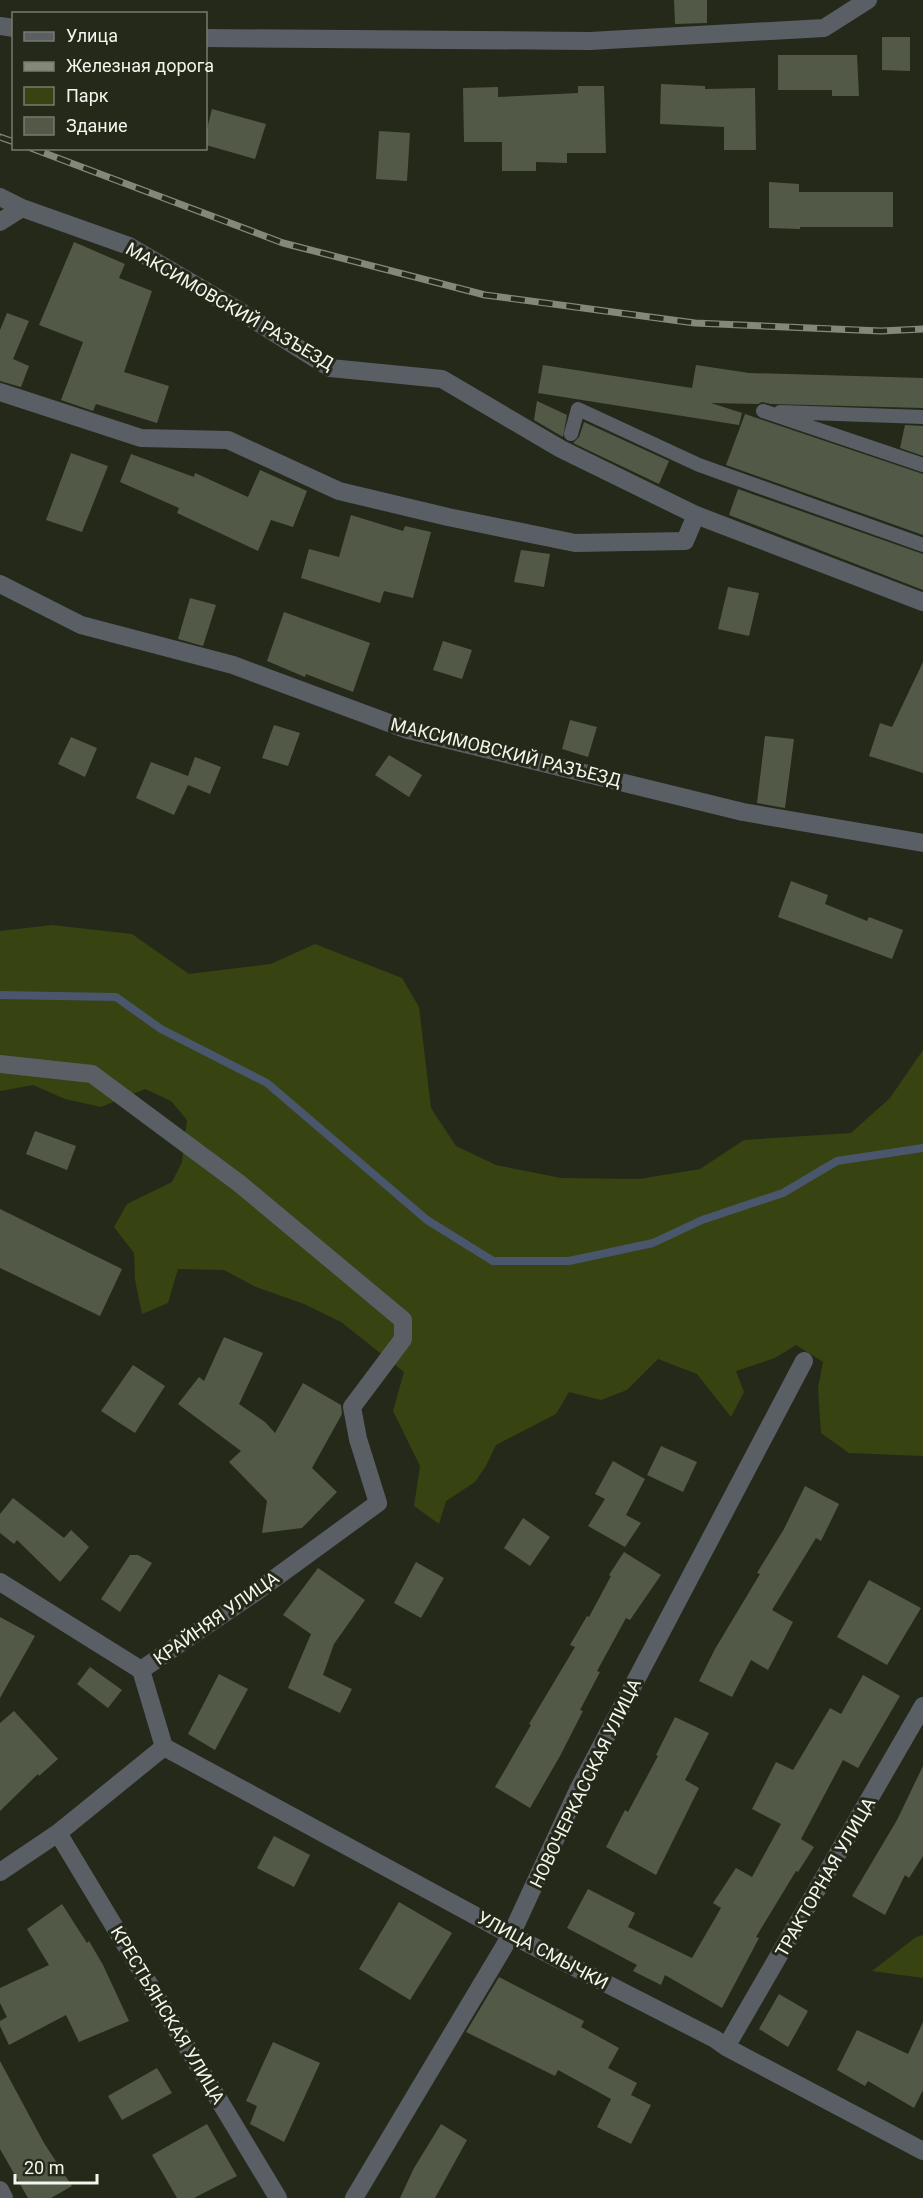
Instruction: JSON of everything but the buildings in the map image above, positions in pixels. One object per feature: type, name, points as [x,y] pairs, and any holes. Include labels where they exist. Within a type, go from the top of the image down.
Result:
[{"type":"street","points":[[207,38],[590,41],[824,28],[868,0]]},
{"type":"street","name":"МАКСИМОВСКИЙ РАЗЪЕЗД","points":[[0,197],[22,208],[129,246],[238,310],[330,368],[442,379],[561,449],[696,515],[923,602]]},
{"type":"street","points":[[0,222],[22,208]]},
{"type":"street","points":[[0,392],[141,438],[228,440],[339,491],[448,517],[575,543],[685,541],[696,515]]},
{"type":"street","name":"МАКСИМОВСКИЙ РАЗЪЕЗД","points":[[0,584],[81,625],[233,665],[408,730],[743,812],[923,843]]},
{"type":"street","name":"КРАЙНЯЯ УЛИЦА","points":[[0,1064],[92,1074],[240,1184],[403,1320],[403,1339],[352,1407],[358,1439],[378,1503],[256,1592],[141,1670],[164,1747]]},
{"type":"street","name":"НОВОЧЕРКАССКАЯ УЛИЦА","points":[[354,2198],[512,1935],[578,1790],[804,1362]]},
{"type":"street","points":[[0,1582],[141,1670]]},
{"type":"street","name":"ТРАКТОРНАЯ УЛИЦА","points":[[726,2048],[923,1706]]},
{"type":"street","points":[[0,1872],[58,1833],[164,1747]]},
{"type":"street","name":"УЛИЦА СМЫЧКИ","points":[[164,1747],[512,1935],[715,2039],[726,2048],[923,2151]]},
{"type":"street","name":"КРЕСТЬЯНСКАЯ УЛИЦА","points":[[58,1833],[278,2198]]},
{"type":"street","points":[[0,2190],[4,2198]]},
{"type":"lane","points":[[571,434],[578,409],[699,465],[923,545]]},
{"type":"lane","points":[[923,417],[763,411],[923,465]]},
{"type":"green space","points":[[52,925],[132,934],[189,974],[271,964],[315,944],[402,978],[419,1007],[431,1108],[456,1146],[496,1165],[561,1178],[639,1179],[700,1169],[744,1140],[851,1133],[890,1098],[923,1050],[923,1456],[849,1453],[821,1433],[818,1388],[823,1362],[796,1345],[775,1358],[736,1371],[744,1392],[731,1417],[697,1374],[658,1359],[627,1390],[601,1400],[569,1392],[556,1414],[496,1445],[475,1482],[446,1501],[439,1524],[414,1506],[420,1466],[393,1411],[404,1372],[341,1322],[304,1304],[256,1287],[224,1270],[178,1269],[168,1303],[142,1314],[135,1280],[134,1253],[114,1227],[127,1204],[172,1182],[182,1162],[187,1120],[171,1101],[145,1089],[101,1107],[65,1099],[33,1085],[0,1091],[0,931]]},
{"type":"green space","points":[[923,1935],[923,1978],[872,1971],[916,1937]]},
{"type":"waterway","points":[[0,995],[116,997],[161,1029],[267,1083],[427,1220],[493,1261],[569,1261],[653,1243],[702,1220],[783,1193],[837,1161],[923,1148]]},
{"type":"railway","points":[[0,137],[12,141]]},
{"type":"railway","points":[[36,150],[283,243],[485,295],[695,323],[881,331],[923,329]]}]
